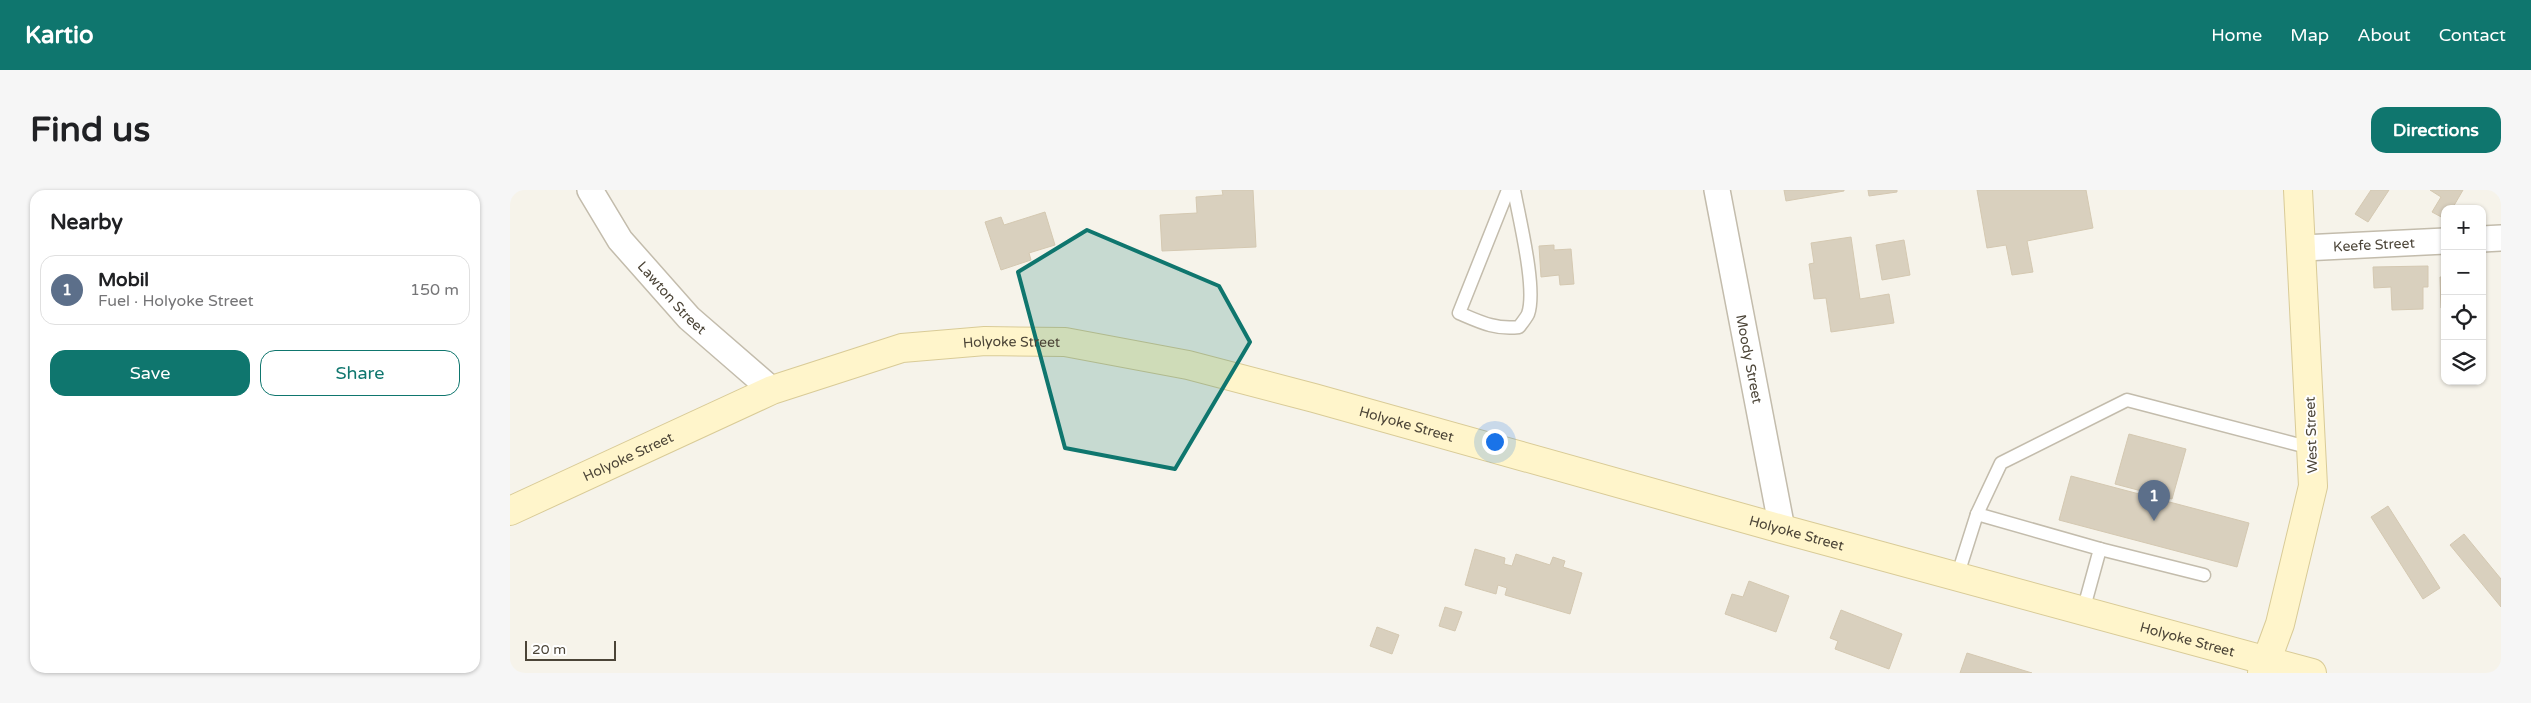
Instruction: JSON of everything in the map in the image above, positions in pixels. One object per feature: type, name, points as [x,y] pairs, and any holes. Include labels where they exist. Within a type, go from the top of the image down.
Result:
[{"type":"main road","name":"West Street","points":[[2263,667],[2280,624],[2313,486],[2303,248],[2298,190]]},
{"type":"main road","name":"Holyoke Street","points":[[510,511],[772,390],[902,348],[985,342],[1065,342],[1188,365],[1246,380],[2083,611],[2263,667],[2312,673]]},
{"type":"street","name":"Lawton Street","points":[[590,190],[620,240],[689,318],[772,390]]},
{"type":"street","name":"Moody Street","points":[[1716,190],[1782,529]]},
{"type":"street","points":[[2486,239],[2501,238]]},
{"type":"street","name":"Keefe Street","points":[[2303,248],[2441,241]]},
{"type":"lane","points":[[1508,190],[1459,313],[1490,326],[1504,329],[1519,327],[1528,314],[1530,300],[1529,278],[1514,190]]},
{"type":"lane","points":[[1957,577],[1977,514],[2001,463],[2127,400],[2311,448]]},
{"type":"lane","points":[[1977,514],[2100,549],[2204,575]]},
{"type":"lane","points":[[2083,611],[2100,549]]},
{"type":"highlighted area","points":[[1087,230],[1219,286],[1250,342],[1175,469],[1065,448],[1018,272]]},
{"type":"building","points":[[1222,190],[1253,190],[1256,247],[1162,251],[1160,215],[1197,213],[1196,197],[1223,195]]},
{"type":"building","points":[[1784,190],[1844,190],[1844,191],[1786,201]]},
{"type":"building","points":[[1868,190],[1897,190],[1897,192],[1869,196]]},
{"type":"building","points":[[1977,190],[2086,190],[2093,228],[2027,241],[2033,272],[2012,275],[2006,245],[1987,248]]},
{"type":"building","points":[[2371,190],[2389,190],[2368,222],[2355,214]]},
{"type":"building","points":[[2430,190],[2463,190],[2454,205],[2441,205],[2441,217],[2432,212],[2441,197]]},
{"type":"building","points":[[1045,212],[1055,245],[1029,253],[1031,260],[1001,270],[985,222],[1001,217],[1004,225]]},
{"type":"building","points":[[1851,237],[1860,299],[1889,294],[1894,323],[1831,332],[1826,298],[1814,299],[1809,264],[1814,263],[1811,243]]},
{"type":"building","points":[[1904,240],[1910,275],[1882,280],[1876,245]]},
{"type":"building","points":[[1554,245],[1554,250],[1571,249],[1574,284],[1560,285],[1559,275],[1541,277],[1539,246]]},
{"type":"building","points":[[2428,266],[2428,287],[2423,287],[2423,309],[2392,310],[2391,287],[2374,288],[2373,267]]},
{"type":"building","points":[[2129,434],[2186,449],[2172,499],[2115,484]]},
{"type":"building","points":[[2071,476],[2249,523],[2237,567],[2059,520]]},
{"type":"building","points":[[2388,506],[2440,588],[2423,599],[2371,517]]},
{"type":"building","points":[[2464,534],[2501,579],[2501,607],[2450,545]]},
{"type":"building","points":[[1475,549],[1505,558],[1504,564],[1512,566],[1516,554],[1550,565],[1553,557],[1565,561],[1563,567],[1582,573],[1570,614],[1505,595],[1507,588],[1498,585],[1496,594],[1465,585]]},
{"type":"building","points":[[1749,581],[1789,596],[1776,632],[1725,614],[1732,594],[1743,597]]},
{"type":"building","points":[[1445,607],[1462,612],[1455,631],[1439,626]]},
{"type":"building","points":[[1841,610],[1902,634],[1889,669],[1835,649],[1838,641],[1830,638]]},
{"type":"building","points":[[1377,627],[1399,635],[1392,654],[1370,646]]},
{"type":"building","points":[[1967,653],[2032,673],[1960,673]]},
{"type":"place","name":"Mobil","points":[[2154,521]]}]
